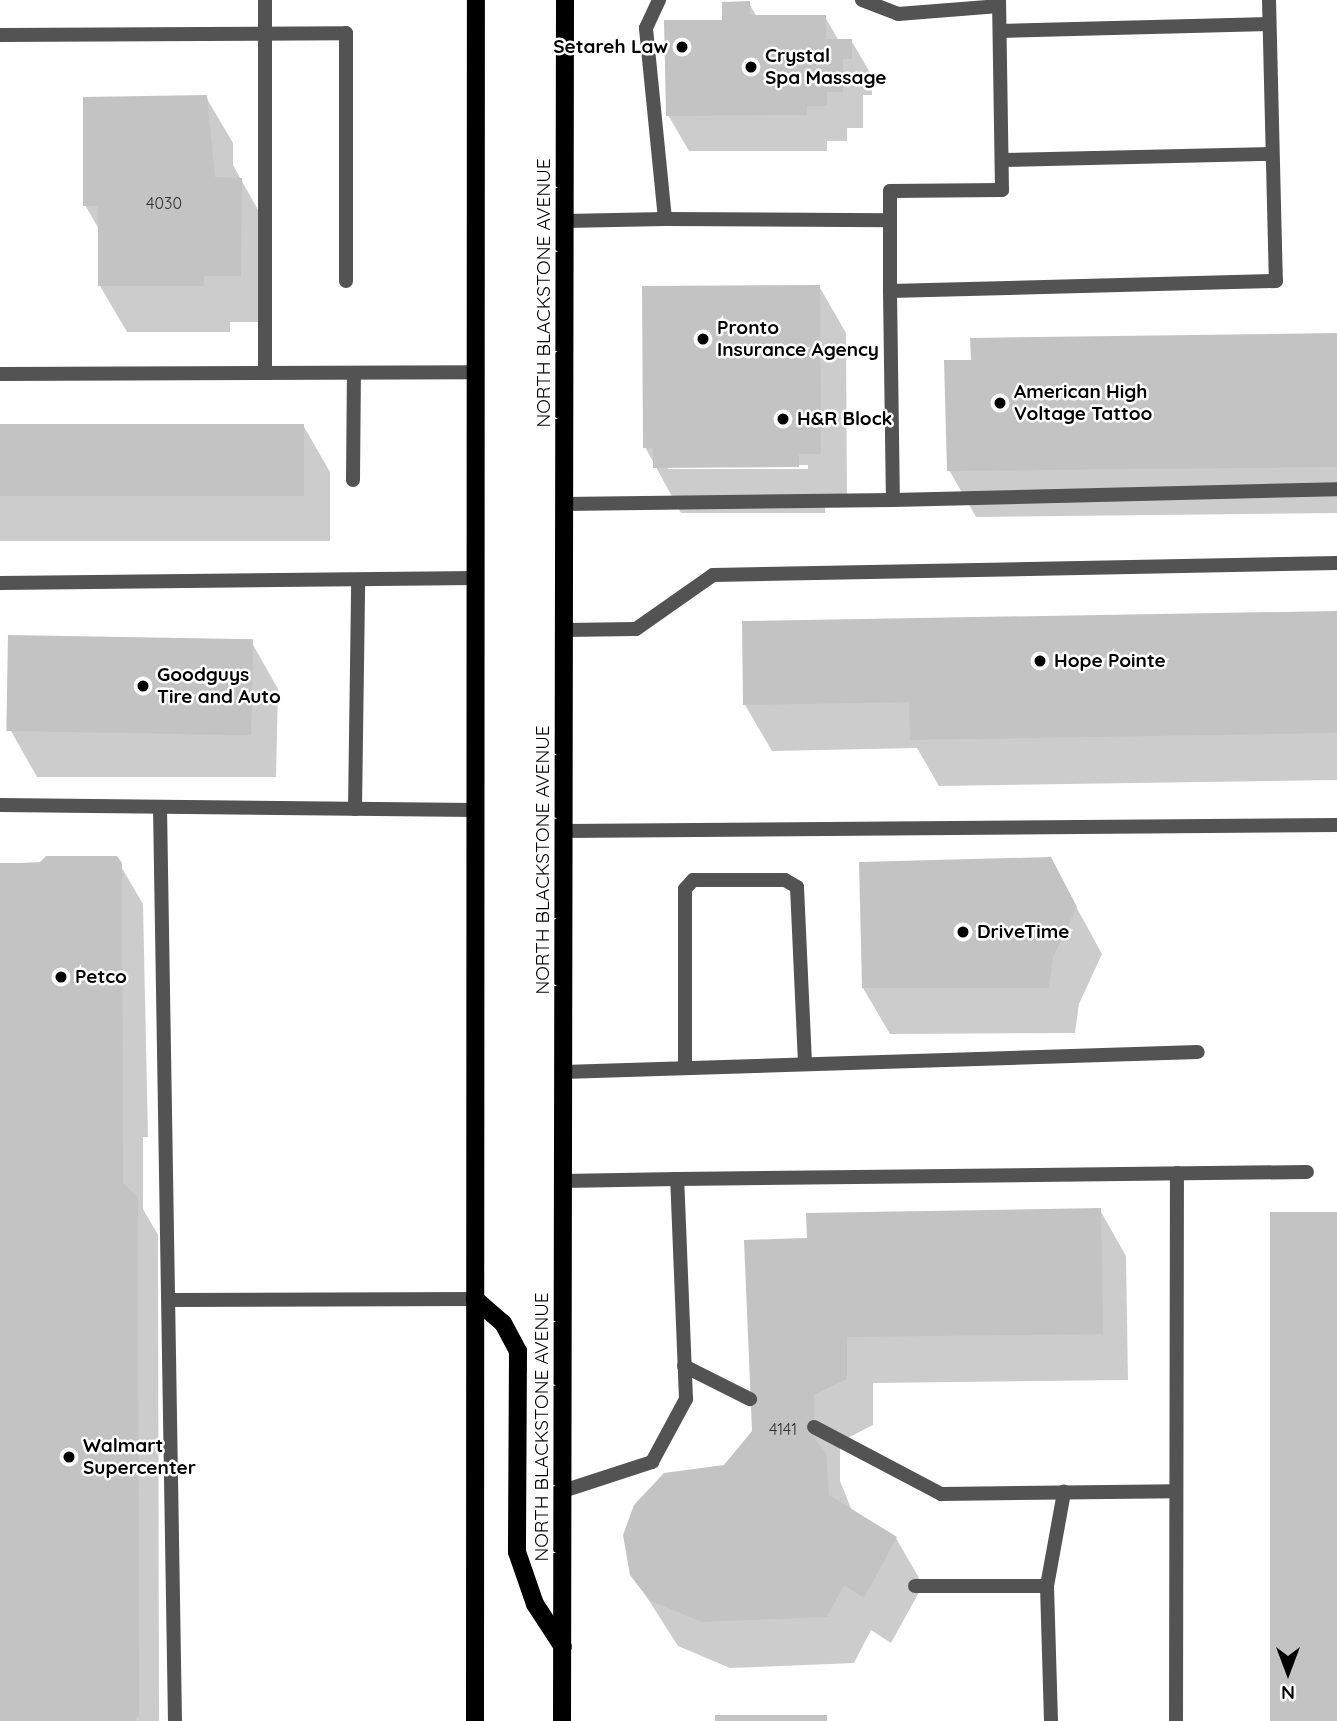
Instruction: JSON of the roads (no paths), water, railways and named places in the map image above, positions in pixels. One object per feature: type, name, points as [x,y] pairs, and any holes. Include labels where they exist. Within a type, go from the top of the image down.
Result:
[{"type":"main road","points":[[475,1721],[476,0]]},
{"type":"main road","name":"NORTH BLACKSTONE AVENUE","points":[[562,1721],[565,0]]},
{"type":"main road","points":[[475,1299],[503,1323],[518,1351],[517,1552],[535,1604],[562,1647]]},
{"type":"lane","points":[[265,0],[265,373]]},
{"type":"lane","points":[[659,0],[646,28],[665,219]]},
{"type":"lane","points":[[862,0],[898,14],[999,3],[1002,190],[890,191],[892,499]]},
{"type":"lane","points":[[890,291],[1276,281],[1269,0]]},
{"type":"lane","points":[[1000,31],[1269,24]]},
{"type":"lane","points":[[0,35],[346,33],[346,281]]},
{"type":"lane","points":[[1002,160],[1272,154]]},
{"type":"lane","points":[[565,222],[665,219],[890,220]]},
{"type":"lane","points":[[0,374],[476,372]]},
{"type":"lane","points":[[353,480],[354,373]]},
{"type":"lane","points":[[564,503],[1337,489]]},
{"type":"lane","points":[[564,630],[636,629],[713,575],[1337,563]]},
{"type":"lane","points":[[0,583],[476,578]]},
{"type":"lane","points":[[355,809],[358,581]]},
{"type":"lane","points":[[0,805],[475,810]]},
{"type":"lane","points":[[160,807],[161,1152],[170,1209],[176,1721]]},
{"type":"lane","points":[[564,831],[1337,825]]},
{"type":"lane","points":[[685,1067],[685,889],[693,880],[785,880],[797,887],[805,1063]]},
{"type":"lane","points":[[563,1072],[1198,1052]]},
{"type":"lane","points":[[563,1181],[1307,1172]]},
{"type":"lane","points":[[1176,1721],[1177,1173]]},
{"type":"lane","points":[[562,1490],[652,1462],[685,1399],[677,1179]]},
{"type":"lane","points":[[170,1300],[475,1299]]},
{"type":"lane","points":[[684,1366],[750,1399]]},
{"type":"lane","points":[[814,1427],[941,1494],[1176,1490]]},
{"type":"lane","points":[[1051,1721],[1047,1586],[1064,1492]]},
{"type":"lane","points":[[915,1586],[1047,1586]]},
{"type":"place","name":"Setareh Law","points":[[682,47]]},
{"type":"place","name":"Crystal Spa Massage","points":[[751,67]]},
{"type":"place","name":"Pronto Insurance Agency","points":[[703,339]]},
{"type":"place","name":"American High Voltage Tattoo","points":[[1000,403]]},
{"type":"place","name":"H&R Block","points":[[783,419]]},
{"type":"place","name":"Hope Pointe","points":[[1040,661]]},
{"type":"place","name":"Goodguys Tire and Auto","points":[[143,686]]},
{"type":"place","name":"DriveTime","points":[[963,932]]},
{"type":"place","name":"Petco","points":[[61,977]]},
{"type":"place","name":"Walmart Supercenter","points":[[69,1457]]}]
